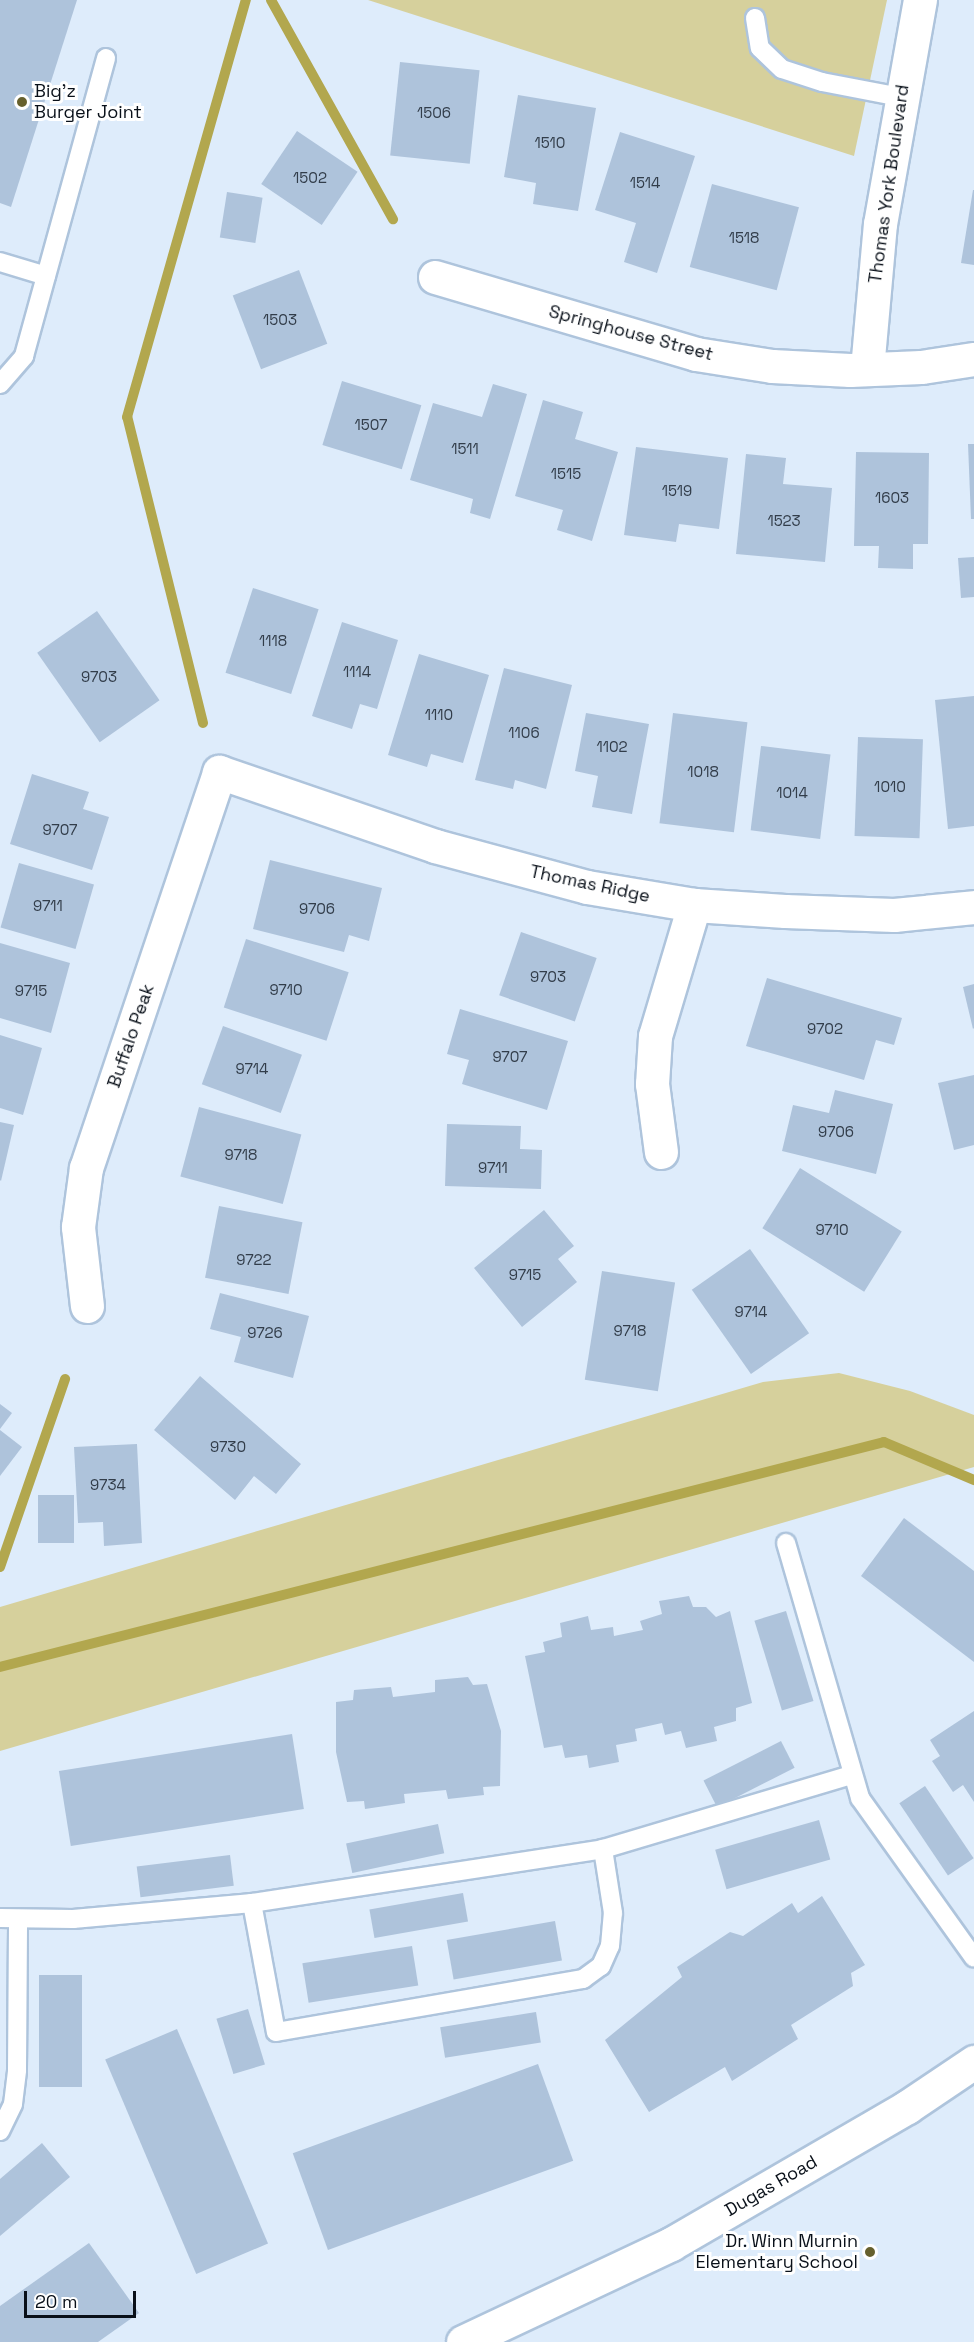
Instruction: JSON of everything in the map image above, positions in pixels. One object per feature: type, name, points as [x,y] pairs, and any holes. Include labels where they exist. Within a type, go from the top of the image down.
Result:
[{"type":"street","name":"Thomas York Boulevard","points":[[867,369],[880,224],[900,97],[920,0]]},
{"type":"street","name":"Springhouse Street","points":[[435,277],[696,354],[772,366],[867,369],[974,359]]},
{"type":"street","name":"Thomas Ridge","points":[[219,772],[435,846],[587,887],[694,905],[894,915],[974,908]]},
{"type":"street","name":"Buffalo Peak","points":[[87,1306],[78,1227],[86,1168],[219,772]]},
{"type":"street","points":[[661,1152],[652,1084],[655,1036],[694,905]]},
{"type":"street","name":"Dugas Road","points":[[463,2342],[671,2244],[907,2107],[974,2062]]},
{"type":"lane","points":[[755,18],[760,48],[782,69],[822,82],[900,97]]},
{"type":"lane","points":[[0,384],[24,356],[106,58]]},
{"type":"lane","points":[[0,262],[46,276]]},
{"type":"lane","points":[[786,1543],[852,1775],[869,1814],[974,1958]]},
{"type":"lane","points":[[0,2131],[13,2104],[17,2070],[9,1919],[252,1903],[603,1849],[852,1775]]},
{"type":"lane","points":[[252,1903],[276,2032],[583,1979],[601,1966],[610,1946],[613,1913],[603,1849]]},
{"type":"shaded area","points":[[368,0],[887,0],[854,156]]},
{"type":"shaded area","points":[[839,1373],[910,1391],[974,1415],[974,1467],[0,1751],[0,1607],[763,1382]]},
{"type":"building","name":"Big'z Burger Joint","points":[[0,0],[77,0],[11,207],[0,203]]},
{"type":"building","points":[[400,62],[480,70],[470,164],[390,155]]},
{"type":"building","points":[[518,95],[596,108],[578,211],[533,204],[536,183],[504,177]]},
{"type":"building","points":[[297,131],[358,172],[322,225],[261,184]]},
{"type":"building","points":[[620,132],[695,156],[657,273],[624,262],[636,223],[595,210]]},
{"type":"building","points":[[712,184],[799,207],[777,290],[690,267]]},
{"type":"building","points":[[974,190],[974,265],[961,263]]},
{"type":"building","points":[[227,192],[263,198],[255,243],[220,237]]},
{"type":"building","points":[[299,270],[327,344],[261,369],[233,295]]},
{"type":"building","points":[[342,381],[421,405],[402,469],[322,445]]},
{"type":"building","points":[[493,384],[527,394],[490,519],[470,513],[473,499],[410,480],[433,403],[482,417]]},
{"type":"building","points":[[543,400],[583,412],[575,439],[618,452],[592,541],[557,530],[563,510],[515,496]]},
{"type":"building","points":[[968,444],[974,444],[974,519],[971,519]]},
{"type":"building","points":[[636,447],[728,458],[719,529],[679,524],[676,542],[624,535]]},
{"type":"building","points":[[856,452],[929,453],[928,544],[913,544],[913,569],[878,568],[879,546],[854,546]]},
{"type":"building","points":[[746,454],[786,458],[783,484],[832,488],[825,562],[736,554]]},
{"type":"building","points":[[974,557],[974,597],[961,598],[958,558]]},
{"type":"building","points":[[253,588],[319,609],[291,694],[225,673]]},
{"type":"building","points":[[97,611],[160,700],[100,742],[37,653]]},
{"type":"building","points":[[342,622],[398,640],[377,709],[360,704],[352,729],[312,716]]},
{"type":"building","points":[[419,654],[489,675],[463,763],[431,754],[427,767],[388,755]]},
{"type":"building","points":[[504,668],[572,685],[546,789],[515,780],[513,789],[475,780]]},
{"type":"building","points":[[974,696],[974,826],[948,829],[935,700]]},
{"type":"building","points":[[586,713],[649,724],[632,814],[592,807],[598,776],[575,771]]},
{"type":"building","points":[[673,713],[747,722],[734,832],[659,823]]},
{"type":"building","points":[[858,737],[923,739],[920,838],[855,836]]},
{"type":"building","points":[[761,746],[830,755],[820,839],[751,830]]},
{"type":"building","points":[[32,774],[89,792],[83,809],[109,817],[92,870],[10,844]]},
{"type":"building","points":[[270,860],[382,888],[369,941],[349,935],[344,952],[253,929]]},
{"type":"building","points":[[19,863],[94,884],[76,949],[1,927]]},
{"type":"building","points":[[521,932],[597,958],[575,1021],[499,995]]},
{"type":"building","points":[[246,939],[349,972],[326,1041],[224,1007]]},
{"type":"building","points":[[0,943],[70,963],[51,1033],[0,1018]]},
{"type":"building","points":[[767,978],[902,1018],[894,1045],[876,1040],[864,1080],[746,1046]]},
{"type":"building","points":[[974,984],[974,1028],[973,1029],[963,987]]},
{"type":"building","points":[[460,1009],[568,1041],[547,1110],[462,1084],[469,1060],[447,1054]]},
{"type":"building","points":[[223,1026],[302,1055],[281,1113],[202,1084]]},
{"type":"building","points":[[0,1035],[42,1048],[23,1115],[0,1108]]},
{"type":"building","points":[[974,1075],[974,1145],[954,1150],[938,1083]]},
{"type":"building","points":[[835,1090],[893,1104],[876,1174],[782,1151],[793,1105],[829,1113]]},
{"type":"building","points":[[199,1107],[301,1134],[283,1204],[180,1177]]},
{"type":"building","points":[[0,1122],[14,1125],[1,1181],[0,1180]]},
{"type":"building","points":[[447,1124],[521,1126],[520,1149],[542,1150],[541,1189],[445,1186]]},
{"type":"building","points":[[800,1168],[902,1232],[864,1292],[762,1228]]},
{"type":"building","points":[[219,1206],[302,1222],[289,1294],[205,1278]]},
{"type":"building","points":[[544,1210],[574,1246],[558,1259],[577,1282],[522,1327],[474,1268]]},
{"type":"building","points":[[750,1249],[809,1333],[751,1374],[692,1290]]},
{"type":"building","points":[[602,1271],[675,1283],[658,1391],[585,1380]]},
{"type":"building","points":[[220,1293],[309,1316],[293,1378],[234,1362],[241,1337],[210,1329]]},
{"type":"building","points":[[200,1376],[301,1464],[276,1494],[254,1476],[235,1500],[154,1430]]},
{"type":"building","points":[[0,1404],[12,1413],[0,1429]]},
{"type":"building","points":[[0,1430],[22,1447],[0,1476]]},
{"type":"building","points":[[137,1444],[142,1543],[104,1546],[103,1522],[78,1523],[74,1447]]},
{"type":"building","points":[[38,1495],[74,1495],[74,1543],[38,1543]]},
{"type":"building","points":[[904,1518],[974,1571],[974,1662],[861,1576]]},
{"type":"building","points":[[689,1596],[693,1607],[706,1607],[716,1617],[730,1611],[752,1703],[736,1708],[736,1721],[714,1727],[717,1741],[686,1748],[681,1731],[665,1735],[662,1723],[635,1729],[637,1741],[616,1745],[619,1762],[589,1768],[587,1755],[565,1758],[562,1745],[544,1748],[525,1656],[545,1652],[543,1642],[562,1637],[560,1623],[588,1616],[591,1630],[613,1627],[614,1636],[643,1630],[640,1621],[662,1614],[659,1601]]},
{"type":"building","points":[[786,1611],[813,1701],[782,1711],[754,1621]]},
{"type":"building","points":[[468,1677],[473,1685],[487,1684],[501,1731],[500,1786],[483,1787],[484,1795],[448,1799],[446,1790],[404,1794],[405,1803],[365,1809],[364,1801],[347,1802],[336,1752],[336,1702],[353,1700],[354,1690],[391,1687],[393,1697],[435,1692],[435,1680]]},
{"type":"building","points":[[974,1711],[974,1802],[963,1785],[953,1792],[932,1761],[940,1756],[930,1740]]},
{"type":"building","points":[[292,1734],[304,1809],[71,1846],[59,1771]]},
{"type":"building","points":[[781,1741],[795,1768],[717,1807],[703,1780]]},
{"type":"building","points":[[925,1786],[974,1858],[948,1875],[899,1803]]},
{"type":"building","points":[[819,1820],[830,1859],[726,1889],[715,1850]]},
{"type":"building","points":[[438,1824],[444,1853],[352,1873],[346,1844]]},
{"type":"building","points":[[230,1855],[234,1886],[140,1897],[137,1866]]},
{"type":"building","points":[[463,1893],[468,1922],[374,1938],[369,1909]]},
{"type":"building","points":[[822,1896],[865,1965],[851,1973],[853,1986],[791,2025],[798,2039],[732,2081],[725,2067],[649,2112],[605,2040],[682,1977],[677,1967],[730,1932],[743,1936],[792,1903],[798,1913]]},
{"type":"building","points":[[555,1921],[562,1960],[454,1979],[447,1940]]},
{"type":"building","points":[[412,1946],[418,1986],[309,2003],[302,1963]]},
{"type":"building","points":[[39,1975],[82,1975],[82,2087],[39,2087]]},
{"type":"building","points":[[248,2009],[265,2064],[233,2074],[216,2019]]},
{"type":"building","points":[[536,2012],[541,2043],[445,2058],[440,2027]]},
{"type":"building","points":[[177,2029],[268,2243],[196,2274],[105,2059]]},
{"type":"building","points":[[538,2064],[573,2161],[328,2250],[293,2153]]},
{"type":"building","points":[[42,2143],[70,2177],[0,2236],[0,2179]]},
{"type":"building","points":[[89,2243],[139,2313],[98,2342],[0,2342],[0,2306]]},
{"type":"waterway","points":[[203,723],[127,417],[246,0]]},
{"type":"waterway","points":[[271,0],[393,219]]},
{"type":"waterway","points":[[0,1567],[65,1379]]},
{"type":"waterway","points":[[0,1667],[884,1442],[974,1480]]},
{"type":"place","name":"Big'z Burger Joint","points":[[22,102]]},
{"type":"place","name":"Dr. Winn Murnin Elementary School","points":[[870,2252]]}]
